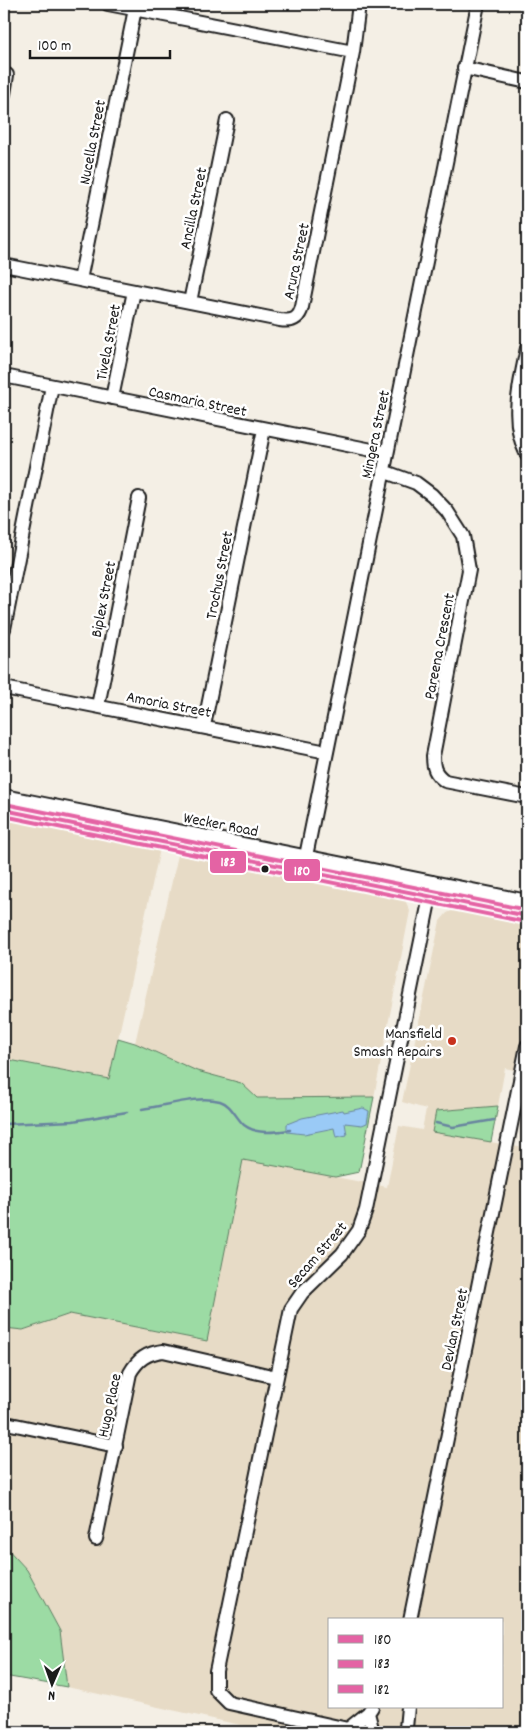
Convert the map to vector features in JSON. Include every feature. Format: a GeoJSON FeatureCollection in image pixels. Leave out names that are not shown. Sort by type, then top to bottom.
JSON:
{"type":"FeatureCollection","features":[{"type":"Feature","properties":{"kind":"street"},"geometry":{"type":"LineString","coordinates":[[108,4],[353,52]]}},
{"type":"Feature","properties":{"kind":"street","name":"Arura Street"},"geometry":{"type":"LineString","coordinates":[[4,265],[287,321],[299,316],[353,52],[359,4]]}},
{"type":"Feature","properties":{"kind":"street","name":"Mingera Street"},"geometry":{"type":"LineString","coordinates":[[303,871],[478,4]]}},
{"type":"Feature","properties":{"kind":"street","name":"Nucella Street"},"geometry":{"type":"LineString","coordinates":[[80,280],[134,9]]}},
{"type":"Feature","properties":{"kind":"street"},"geometry":{"type":"LineString","coordinates":[[464,68],[527,82]]}},
{"type":"Feature","properties":{"kind":"street"},"geometry":{"type":"LineString","coordinates":[[4,94],[8,75]]}},
{"type":"Feature","properties":{"kind":"street","name":"Ancilla Street"},"geometry":{"type":"LineString","coordinates":[[190,302],[227,120]]}},
{"type":"Feature","properties":{"kind":"street","name":"Tivela Street"},"geometry":{"type":"LineString","coordinates":[[112,398],[134,291]]}},
{"type":"Feature","properties":{"kind":"street"},"geometry":{"type":"LineString","coordinates":[[527,348],[516,401],[521,444],[527,455]]}},
{"type":"Feature","properties":{"kind":"street","name":"Casmaria Street"},"geometry":{"type":"LineString","coordinates":[[4,376],[264,430],[387,453]]}},
{"type":"Feature","properties":{"kind":"street"},"geometry":{"type":"LineString","coordinates":[[4,629],[52,386]]}},
{"type":"Feature","properties":{"kind":"street","name":"Trochus Street"},"geometry":{"type":"LineString","coordinates":[[204,726],[264,430]]}},
{"type":"Feature","properties":{"kind":"street","name":"Pareena Crescent"},"geometry":{"type":"LineString","coordinates":[[383,471],[416,484],[432,495],[447,511],[463,536],[469,570],[433,756],[436,774],[445,781],[527,796]]}},
{"type":"Feature","properties":{"kind":"street","name":"Biplex Street"},"geometry":{"type":"LineString","coordinates":[[98,706],[139,498]]}},
{"type":"Feature","properties":{"kind":"street","name":"Amoria Street"},"geometry":{"type":"LineString","coordinates":[[4,688],[204,726],[327,752]]}},
{"type":"Feature","properties":{"kind":"street","name":"Wecker Road"},"geometry":{"type":"LineString","coordinates":[[4,796],[527,901]]}},
{"type":"Feature","properties":{"kind":"street"},"geometry":{"type":"LineString","coordinates":[[59,821],[62,807]]}},
{"type":"Feature","properties":{"kind":"street","name":"Wecker Road"},"geometry":{"type":"LineString","coordinates":[[4,810],[527,916]]}},
{"type":"Feature","properties":{"kind":"street"},"geometry":{"type":"LineString","coordinates":[[430,897],[433,882]]}},
{"type":"Feature","properties":{"kind":"street","name":"Secam Street"},"geometry":{"type":"LineString","coordinates":[[350,1731],[229,1703],[216,1690],[216,1671],[290,1309],[302,1293],[342,1254],[359,1230],[366,1210],[430,897]]}},
{"type":"Feature","properties":{"kind":"street","name":"Devlan Street"},"geometry":{"type":"LineString","coordinates":[[410,1618],[527,1046]]}},
{"type":"Feature","properties":{"kind":"street","name":"Hugo Place"},"geometry":{"type":"LineString","coordinates":[[96,1539],[130,1373],[145,1355],[163,1351],[276,1377]]}},
{"type":"Feature","properties":{"kind":"street"},"geometry":{"type":"LineString","coordinates":[[6,1423],[116,1446]]}},
{"type":"Feature","properties":{"kind":"street"},"geometry":{"type":"LineString","coordinates":[[403,1732],[406,1728],[408,1708]]}},
{"type":"Feature","properties":{"kind":"street"},"geometry":{"type":"LineString","coordinates":[[350,1731],[370,1710]]}},
{"type":"Feature","properties":{"kind":"street"},"geometry":{"type":"LineString","coordinates":[[370,1710],[372,1732]]}},
{"type":"Feature","properties":{"kind":"shaded area"},"geometry":{"type":"Polygon","coordinates":[[[4,818],[160,849],[109,1079],[4,1059],[4,818]]]}},
{"type":"Feature","properties":{"kind":"shaded area"},"geometry":{"type":"Polygon","coordinates":[[[178,855],[405,900],[410,911],[374,1097],[257,1098],[240,1083],[197,1071],[135,1043],[178,855]]]}},
{"type":"Feature","properties":{"kind":"shaded area"},"geometry":{"type":"Polygon","coordinates":[[[454,910],[527,924],[527,1073],[505,1068],[498,1106],[436,1111],[433,1132],[524,1148],[527,1131],[527,1732],[272,1732],[67,1687],[60,1631],[27,1570],[4,1545],[4,1328],[23,1330],[70,1314],[207,1341],[243,1159],[387,1187],[399,1126],[422,1130],[426,1109],[402,1102],[440,921],[447,913],[454,910]]]}},
{"type":"Feature","properties":{"kind":"green space"},"geometry":{"type":"Polygon","coordinates":[[[118,1038],[135,1043],[197,1071],[241,1083],[257,1098],[374,1097],[359,1172],[335,1177],[243,1160],[207,1341],[70,1314],[23,1330],[4,1328],[4,1059],[109,1079],[118,1038]]]}},
{"type":"Feature","properties":{"kind":"green space"},"geometry":{"type":"Polygon","coordinates":[[[498,1106],[491,1142],[432,1132],[436,1111],[498,1106]]]}},
{"type":"Feature","properties":{"kind":"green space"},"geometry":{"type":"Polygon","coordinates":[[[4,1545],[27,1570],[60,1631],[67,1687],[4,1676],[4,1545]]]}},
{"type":"Feature","properties":{"kind":"water"},"geometry":{"type":"Polygon","coordinates":[[[363,1108],[369,1111],[367,1123],[362,1125],[345,1123],[347,1135],[336,1137],[334,1128],[304,1134],[287,1132],[287,1124],[302,1118],[363,1108]]]}},
{"type":"Feature","properties":{"kind":"waterway"},"geometry":{"type":"LineString","coordinates":[[142,1109],[192,1100],[211,1099],[224,1103],[249,1128],[266,1132],[290,1130]]}},
{"type":"Feature","properties":{"kind":"waterway"},"geometry":{"type":"LineString","coordinates":[[4,1124],[73,1121],[127,1112]]}},
{"type":"Feature","properties":{"kind":"waterway"},"geometry":{"type":"LineString","coordinates":[[436,1123],[453,1127],[494,1120]]}},
{"type":"Feature","properties":{"kind":"transit line","name":"182"},"geometry":{"type":"LineString","coordinates":[[5,804],[527,910]]}},
{"type":"Feature","properties":{"kind":"transit line","name":"180"},"geometry":{"type":"LineString","coordinates":[[4,810],[527,916]]}},
{"type":"Feature","properties":{"kind":"transit line","name":"183"},"geometry":{"type":"LineString","coordinates":[[4,816],[526,922]]}},
{"type":"Feature","properties":{"kind":"place","name":"Mansfield Smash Repairs"},"geometry":{"type":"Point","coordinates":[452,1041]}}]}
